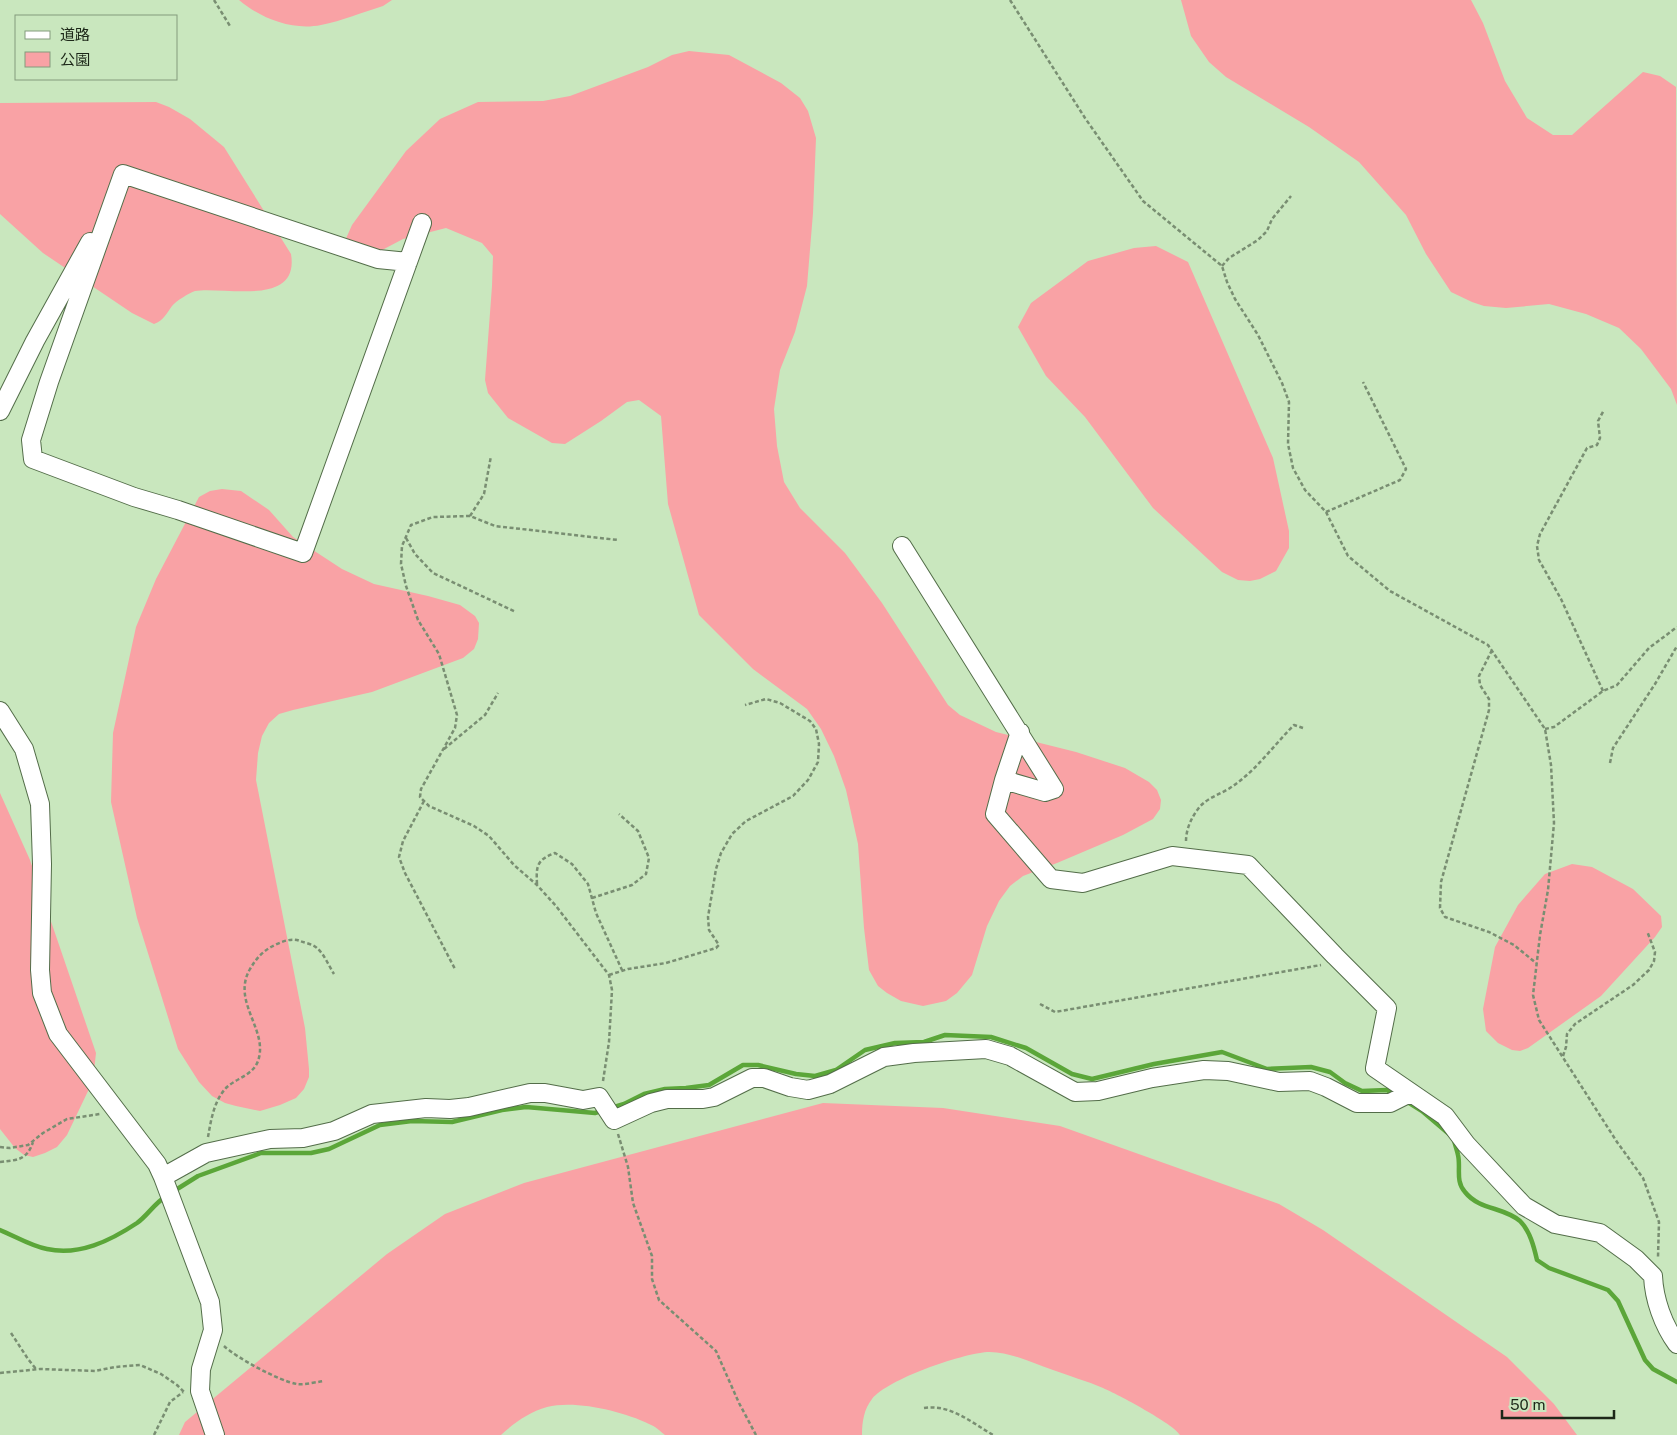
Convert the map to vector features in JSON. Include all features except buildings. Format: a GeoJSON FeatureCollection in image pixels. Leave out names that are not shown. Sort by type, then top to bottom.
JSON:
{"type":"FeatureCollection","features":[{"type":"Feature","properties":{"kind":"street"},"geometry":{"type":"LineString","coordinates":[[408,262],[378,260],[123,174],[49,382],[31,440],[33,459],[134,497],[303,553],[408,262],[422,223]]}},
{"type":"Feature","properties":{"kind":"street"},"geometry":{"type":"LineString","coordinates":[[0,411],[88,244],[104,227]]}},
{"type":"Feature","properties":{"kind":"street"},"geometry":{"type":"LineString","coordinates":[[902,546],[1054,789],[1045,792],[1004,780]]}},
{"type":"Feature","properties":{"kind":"street"},"geometry":{"type":"LineString","coordinates":[[0,711],[24,750],[40,804],[42,864],[40,970],[42,993],[58,1034],[157,1164],[164,1177],[210,1302],[212,1318],[211,1335],[192,1391],[215,1435]]}},
{"type":"Feature","properties":{"kind":"street"},"geometry":{"type":"LineString","coordinates":[[1020,732],[1004,780],[996,814],[1051,879],[1083,883],[1172,856],[1248,865],[1334,956],[1387,1008],[1374,1068],[1445,1116],[1466,1144],[1524,1206],[1555,1224],[1600,1234],[1636,1259],[1653,1276],[1654,1294],[1677,1344]]}},
{"type":"Feature","properties":{"kind":"street"},"geometry":{"type":"LineString","coordinates":[[164,1177],[206,1153],[270,1139],[303,1138],[334,1131],[372,1114],[426,1108],[450,1109],[530,1093],[545,1093],[583,1100],[599,1097],[614,1120],[651,1102],[667,1099],[703,1099],[714,1097],[752,1078],[764,1078],[790,1088],[808,1090],[830,1084],[884,1057],[914,1053],[986,1049],[1010,1056],[1075,1092],[1098,1091],[1152,1078],[1204,1070],[1228,1071],[1279,1082],[1310,1081],[1357,1103],[1390,1103],[1410,1093]]}},
{"type":"Feature","properties":{"kind":"path"},"geometry":{"type":"LineString","coordinates":[[214,0],[230,26]]}},
{"type":"Feature","properties":{"kind":"path"},"geometry":{"type":"LineString","coordinates":[[1010,0],[1085,118],[1142,201],[1222,266],[1227,282],[1258,335],[1282,383],[1289,402],[1288,444],[1293,468],[1305,490],[1326,512],[1348,556],[1390,591],[1488,645],[1545,729],[1551,765],[1554,823],[1548,890],[1536,963],[1533,995],[1539,1020],[1617,1142],[1644,1178],[1659,1222],[1659,1251],[1653,1276]]}},
{"type":"Feature","properties":{"kind":"path"},"geometry":{"type":"LineString","coordinates":[[1222,266],[1228,258],[1267,231],[1272,219],[1291,196]]}},
{"type":"Feature","properties":{"kind":"path"},"geometry":{"type":"LineString","coordinates":[[1326,512],[1400,480],[1406,469],[1363,382]]}},
{"type":"Feature","properties":{"kind":"path"},"geometry":{"type":"LineString","coordinates":[[1603,691],[1561,599],[1539,560],[1537,546],[1540,534],[1587,448],[1597,445],[1600,438],[1598,421],[1604,410]]}},
{"type":"Feature","properties":{"kind":"path"},"geometry":{"type":"LineString","coordinates":[[470,516],[484,494],[491,456]]}},
{"type":"Feature","properties":{"kind":"path"},"geometry":{"type":"LineString","coordinates":[[599,1097],[603,1084],[609,1042],[612,990],[609,975],[556,906],[537,885],[514,865],[489,836],[474,826],[429,806],[420,797],[420,789],[455,728],[457,715],[439,654],[418,620],[406,586],[402,564],[402,546],[411,525],[433,517],[470,516],[495,526],[618,540]]}},
{"type":"Feature","properties":{"kind":"path"},"geometry":{"type":"LineString","coordinates":[[406,538],[415,554],[433,573],[516,612]]}},
{"type":"Feature","properties":{"kind":"path"},"geometry":{"type":"LineString","coordinates":[[1545,729],[1554,727],[1603,691],[1617,684],[1649,648],[1677,627]]}},
{"type":"Feature","properties":{"kind":"path"},"geometry":{"type":"LineString","coordinates":[[1610,763],[1613,748],[1655,684],[1677,646]]}},
{"type":"Feature","properties":{"kind":"path"},"geometry":{"type":"LineString","coordinates":[[1492,650],[1479,676],[1480,685],[1489,700],[1489,710],[1441,882],[1440,908],[1445,916],[1488,932],[1514,945],[1536,963]]}},
{"type":"Feature","properties":{"kind":"path"},"geometry":{"type":"LineString","coordinates":[[443,750],[485,715],[498,693]]}},
{"type":"Feature","properties":{"kind":"path"},"geometry":{"type":"LineString","coordinates":[[609,975],[622,970],[666,963],[716,948],[719,944],[709,930],[708,917],[716,869],[725,846],[732,834],[746,821],[793,796],[808,780],[818,762],[819,744],[816,729],[810,721],[780,703],[766,699],[745,705]]}},
{"type":"Feature","properties":{"kind":"path"},"geometry":{"type":"LineString","coordinates":[[1188,858],[1186,838],[1189,825],[1198,808],[1208,799],[1230,788],[1256,766],[1294,725],[1304,728]]}},
{"type":"Feature","properties":{"kind":"path"},"geometry":{"type":"LineString","coordinates":[[424,801],[403,841],[399,857],[405,873],[454,969]]}},
{"type":"Feature","properties":{"kind":"path"},"geometry":{"type":"LineString","coordinates":[[592,898],[632,885],[646,874],[649,858],[638,831],[619,814]]}},
{"type":"Feature","properties":{"kind":"path"},"geometry":{"type":"LineString","coordinates":[[537,885],[536,869],[542,858],[555,853],[572,864],[588,884],[596,913],[622,970]]}},
{"type":"Feature","properties":{"kind":"path"},"geometry":{"type":"LineString","coordinates":[[1563,1056],[1567,1034],[1575,1024],[1633,986],[1649,970],[1654,961],[1655,952],[1647,930]]}},
{"type":"Feature","properties":{"kind":"path"},"geometry":{"type":"LineString","coordinates":[[206,1153],[211,1118],[216,1104],[227,1086],[252,1070],[260,1053],[260,1045],[245,1001],[244,987],[247,975],[256,958],[281,942],[296,939],[317,948],[334,974]]}},
{"type":"Feature","properties":{"kind":"path"},"geometry":{"type":"LineString","coordinates":[[1040,1004],[1055,1012],[1319,967],[1334,956]]}},
{"type":"Feature","properties":{"kind":"path"},"geometry":{"type":"LineString","coordinates":[[0,1147],[10,1148],[28,1145],[67,1120],[116,1111]]}},
{"type":"Feature","properties":{"kind":"path"},"geometry":{"type":"LineString","coordinates":[[614,1120],[628,1167],[633,1203],[652,1256],[652,1279],[659,1300],[716,1351],[739,1403],[756,1435]]}},
{"type":"Feature","properties":{"kind":"path"},"geometry":{"type":"LineString","coordinates":[[0,1162],[19,1160],[30,1152],[34,1140]]}},
{"type":"Feature","properties":{"kind":"path"},"geometry":{"type":"LineString","coordinates":[[11,1333],[36,1369]]}},
{"type":"Feature","properties":{"kind":"path"},"geometry":{"type":"LineString","coordinates":[[211,1335],[232,1353],[278,1377],[297,1384],[324,1381]]}},
{"type":"Feature","properties":{"kind":"path"},"geometry":{"type":"LineString","coordinates":[[0,1373],[36,1369],[94,1371],[140,1365],[192,1391]]}},
{"type":"Feature","properties":{"kind":"path"},"geometry":{"type":"LineString","coordinates":[[154,1435],[170,1402],[192,1391]]}},
{"type":"Feature","properties":{"kind":"path"},"geometry":{"type":"LineString","coordinates":[[924,1408],[935,1406],[948,1410],[993,1435]]}},
{"type":"Feature","properties":{"kind":"green space"},"geometry":{"type":"Polygon","coordinates":[[[239,0],[392,0],[383,6],[345,19],[321,25],[299,26],[277,22],[239,0]]]}},
{"type":"Feature","properties":{"kind":"green space"},"geometry":{"type":"Polygon","coordinates":[[[1181,0],[1471,0],[1483,23],[1505,81],[1527,118],[1553,135],[1572,135],[1643,72],[1660,76],[1676,87],[1677,405],[1671,389],[1641,349],[1619,328],[1586,314],[1549,304],[1506,308],[1484,306],[1451,292],[1426,254],[1406,215],[1359,162],[1309,127],[1226,77],[1209,62],[1191,36],[1181,0]]]}},
{"type":"Feature","properties":{"kind":"green space"},"geometry":{"type":"Polygon","coordinates":[[[689,51],[729,55],[781,83],[800,98],[808,111],[816,138],[813,213],[807,286],[795,332],[780,370],[774,409],[777,446],[784,482],[800,508],[845,553],[882,603],[948,705],[960,715],[996,732],[1076,752],[1125,768],[1149,782],[1157,790],[1161,800],[1160,809],[1153,819],[1123,835],[1023,876],[1010,886],[999,901],[987,926],[972,975],[957,993],[946,1001],[923,1006],[901,1001],[878,986],[869,970],[858,844],[846,790],[834,756],[821,729],[807,709],[753,669],[699,615],[668,504],[661,416],[639,400],[627,402],[565,444],[552,443],[508,418],[488,393],[485,380],[493,256],[482,243],[446,228],[403,239],[367,258],[344,243],[352,225],[406,151],[440,119],[478,102],[543,101],[570,96],[648,67],[672,55],[689,51]]]}},
{"type":"Feature","properties":{"kind":"green space"},"geometry":{"type":"Polygon","coordinates":[[[156,102],[190,119],[224,147],[291,254],[291,271],[284,282],[272,288],[257,291],[195,291],[176,302],[163,319],[154,324],[132,313],[43,253],[0,214],[0,103],[156,102]]]}},
{"type":"Feature","properties":{"kind":"green space"},"geometry":{"type":"Polygon","coordinates":[[[1156,246],[1188,262],[1273,458],[1289,531],[1289,548],[1276,571],[1260,579],[1250,581],[1238,580],[1222,572],[1153,508],[1085,417],[1046,376],[1018,327],[1031,303],[1088,261],[1134,248],[1156,246]]]}},
{"type":"Feature","properties":{"kind":"green space"},"geometry":{"type":"Polygon","coordinates":[[[222,489],[241,491],[269,510],[293,537],[342,569],[374,584],[460,605],[475,616],[479,623],[478,639],[474,649],[463,658],[372,692],[279,714],[269,723],[262,736],[258,753],[256,780],[305,1028],[309,1077],[304,1089],[296,1098],[260,1111],[225,1103],[212,1096],[199,1082],[178,1049],[137,918],[111,802],[113,733],[136,627],[156,579],[199,497],[210,491],[222,489]]]}},
{"type":"Feature","properties":{"kind":"green space"},"geometry":{"type":"Polygon","coordinates":[[[0,793],[30,860],[96,1053],[89,1089],[67,1135],[57,1147],[33,1157],[24,1155],[15,1148],[0,1129],[0,793]]]}},
{"type":"Feature","properties":{"kind":"green space"},"geometry":{"type":"Polygon","coordinates":[[[1572,864],[1592,867],[1633,889],[1661,916],[1662,927],[1601,996],[1528,1048],[1520,1051],[1512,1050],[1498,1043],[1486,1031],[1483,1009],[1495,947],[1518,905],[1545,874],[1572,864]]]}},
{"type":"Feature","properties":{"kind":"green space"},"geometry":{"type":"Polygon","coordinates":[[[823,1103],[943,1108],[1060,1126],[1279,1204],[1323,1230],[1507,1357],[1554,1404],[1577,1435],[1180,1435],[1157,1417],[1103,1388],[1004,1353],[987,1352],[943,1362],[880,1391],[872,1399],[865,1411],[862,1435],[665,1435],[638,1419],[613,1411],[585,1406],[559,1405],[547,1407],[528,1415],[501,1435],[179,1435],[185,1422],[387,1254],[445,1214],[524,1183],[823,1103]]]}},
{"type":"Feature","properties":{"kind":"waterway"},"geometry":{"type":"LineString","coordinates":[[611,1108],[644,1094],[665,1089],[709,1085],[743,1065],[758,1065],[796,1074],[815,1076],[836,1070],[865,1050],[895,1043],[924,1042],[945,1035],[991,1037],[1026,1048],[1072,1074],[1092,1079],[1154,1064],[1222,1052],[1267,1069],[1311,1067],[1330,1072],[1345,1083],[1362,1091],[1387,1090],[1395,1095]]}},
{"type":"Feature","properties":{"kind":"waterway"},"geometry":{"type":"LineString","coordinates":[[1406,1101],[1422,1111],[1449,1134]]}},
{"type":"Feature","properties":{"kind":"waterway"},"geometry":{"type":"LineString","coordinates":[[174,1191],[198,1176],[261,1153],[311,1153],[329,1149],[380,1125],[412,1121],[452,1122],[502,1110],[526,1107],[595,1113],[604,1110]]}},
{"type":"Feature","properties":{"kind":"waterway"},"geometry":{"type":"LineString","coordinates":[[1454,1140],[1459,1160],[1460,1183],[1465,1192],[1477,1202],[1514,1216],[1520,1221],[1529,1234],[1537,1260],[1549,1268],[1608,1290],[1618,1301],[1645,1360],[1653,1369],[1677,1382]]}},
{"type":"Feature","properties":{"kind":"waterway"},"geometry":{"type":"LineString","coordinates":[[0,1230],[41,1248],[59,1251],[82,1249],[105,1241],[127,1230],[141,1220],[165,1197]]}}]}
